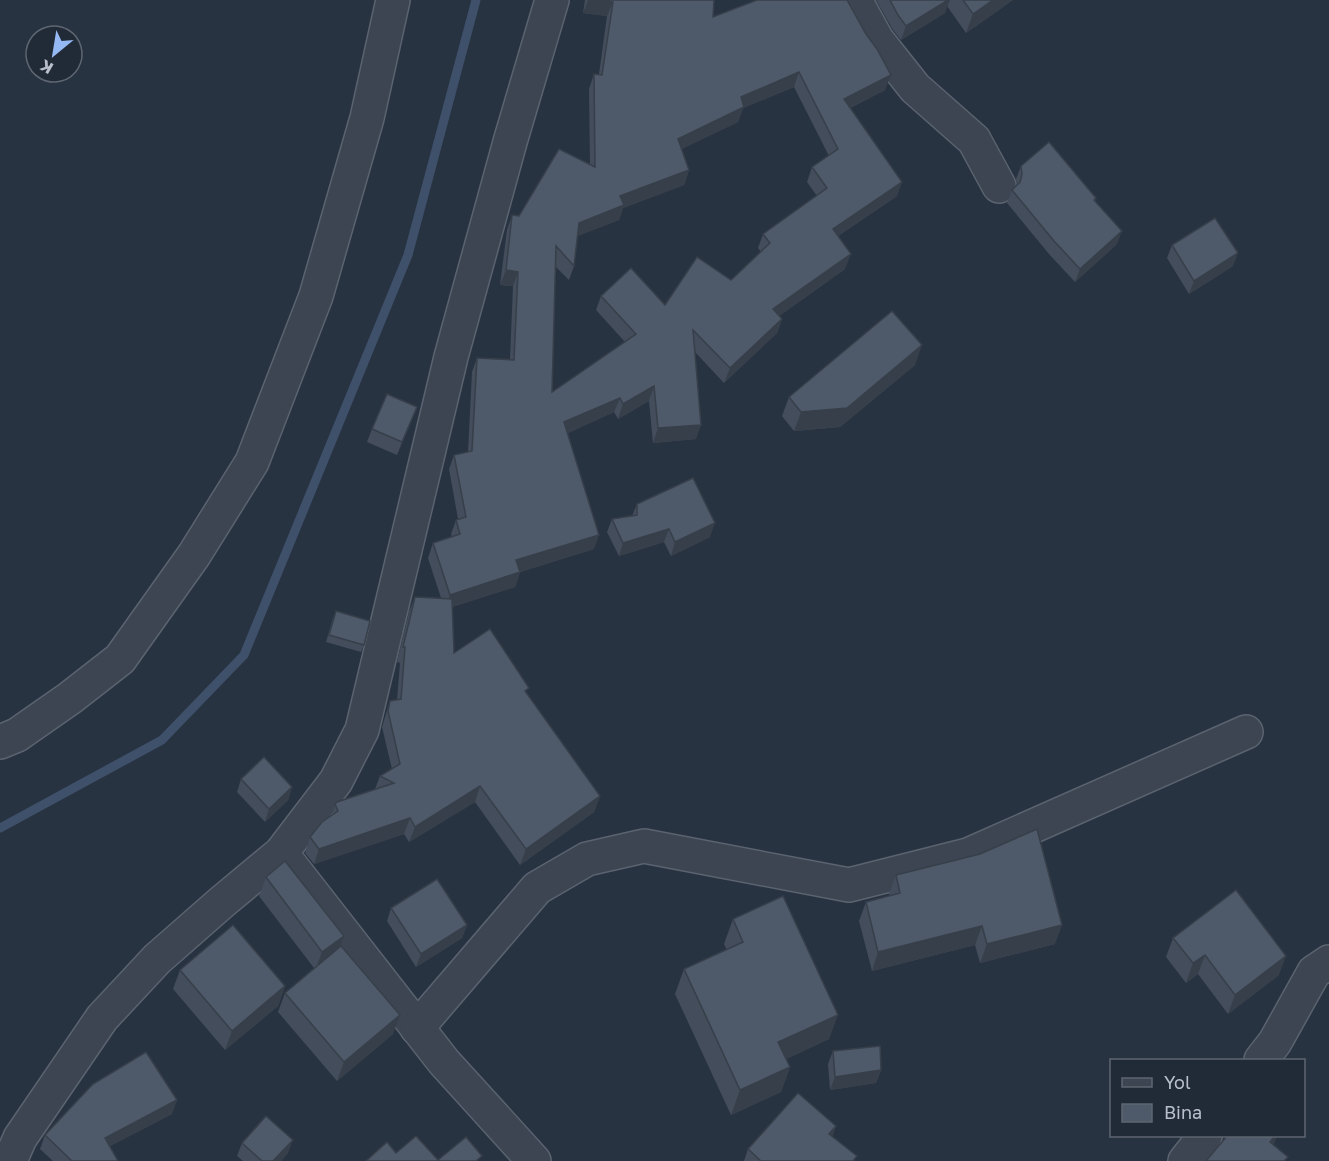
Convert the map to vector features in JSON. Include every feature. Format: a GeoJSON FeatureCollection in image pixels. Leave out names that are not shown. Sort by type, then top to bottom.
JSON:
{"type":"FeatureCollection","features":[{"type":"Feature","properties":{"kind":"street"},"geometry":{"type":"LineString","coordinates":[[0,742],[17,735],[120,659],[194,555],[252,462],[316,296],[366,118],[393,0]]}},
{"type":"Feature","properties":{"kind":"street"},"geometry":{"type":"LineString","coordinates":[[10,1161],[20,1138],[102,1018],[157,959],[281,853],[336,781],[362,730],[451,357],[552,0]]}},
{"type":"Feature","properties":{"kind":"street"},"geometry":{"type":"LineString","coordinates":[[855,0],[877,40],[915,88],[974,140],[999,186]]}},
{"type":"Feature","properties":{"kind":"street"},"geometry":{"type":"LineString","coordinates":[[417,1028],[537,888],[587,859],[644,846],[849,885],[968,855],[1246,732]]}},
{"type":"Feature","properties":{"kind":"street"},"geometry":{"type":"LineString","coordinates":[[281,853],[444,1062],[534,1161]]}},
{"type":"Feature","properties":{"kind":"street"},"geometry":{"type":"LineString","coordinates":[[1262,1059],[1275,1042],[1314,972],[1329,962]]}},
{"type":"Feature","properties":{"kind":"street"},"geometry":{"type":"LineString","coordinates":[[1185,1161],[1204,1137]]}},
{"type":"Feature","properties":{"kind":"building"},"geometry":{"type":"Polygon","coordinates":[[[601,0],[714,0],[713,17],[757,0],[847,0],[891,75],[844,99],[902,182],[833,229],[851,254],[773,309],[782,319],[730,368],[693,330],[701,425],[658,428],[654,386],[623,404],[620,398],[564,422],[599,535],[516,560],[520,572],[450,595],[433,543],[460,534],[456,520],[466,517],[454,455],[472,451],[477,358],[514,360],[518,272],[506,270],[512,215],[519,216],[559,149],[595,167],[594,74],[602,75],[613,2],[601,0]],[[799,72],[741,97],[744,107],[678,139],[689,170],[620,196],[624,205],[579,223],[574,266],[556,246],[552,392],[636,334],[601,296],[631,268],[665,305],[697,257],[731,280],[770,243],[763,234],[827,188],[812,167],[838,149],[799,72]]]}},
{"type":"Feature","properties":{"kind":"building"},"geometry":{"type":"Polygon","coordinates":[[[890,0],[948,0],[906,26],[890,0]]]}},
{"type":"Feature","properties":{"kind":"building"},"geometry":{"type":"Polygon","coordinates":[[[963,0],[993,0],[973,14],[963,0]]]}},
{"type":"Feature","properties":{"kind":"building"},"geometry":{"type":"Polygon","coordinates":[[[1049,142],[1096,198],[1094,200],[1122,231],[1080,269],[1012,190],[1020,182],[1021,166],[1049,142]]]}},
{"type":"Feature","properties":{"kind":"building"},"geometry":{"type":"Polygon","coordinates":[[[1215,218],[1238,253],[1194,281],[1172,245],[1215,218]]]}},
{"type":"Feature","properties":{"kind":"building"},"geometry":{"type":"Polygon","coordinates":[[[892,311],[922,345],[847,408],[801,412],[789,397],[892,311]]]}},
{"type":"Feature","properties":{"kind":"building"},"geometry":{"type":"Polygon","coordinates":[[[387,394],[417,407],[402,442],[372,429],[387,394]]]}},
{"type":"Feature","properties":{"kind":"building"},"geometry":{"type":"Polygon","coordinates":[[[693,478],[715,523],[675,542],[669,529],[623,543],[612,519],[637,515],[637,504],[693,478]]]}},
{"type":"Feature","properties":{"kind":"building"},"geometry":{"type":"Polygon","coordinates":[[[415,597],[452,599],[454,653],[490,629],[529,688],[525,691],[600,796],[526,849],[480,786],[415,827],[410,818],[319,849],[310,837],[322,822],[338,811],[335,804],[337,802],[394,783],[380,776],[400,764],[388,711],[390,701],[401,699],[405,647],[403,647],[415,597]]]}},
{"type":"Feature","properties":{"kind":"building"},"geometry":{"type":"Polygon","coordinates":[[[336,611],[370,621],[364,645],[329,635],[336,611]]]}},
{"type":"Feature","properties":{"kind":"building"},"geometry":{"type":"Polygon","coordinates":[[[264,757],[292,787],[269,809],[241,779],[264,757]]]}},
{"type":"Feature","properties":{"kind":"building"},"geometry":{"type":"Polygon","coordinates":[[[1037,829],[1062,925],[987,944],[982,926],[878,952],[866,902],[900,893],[896,875],[980,854],[1037,829]]]}},
{"type":"Feature","properties":{"kind":"building"},"geometry":{"type":"Polygon","coordinates":[[[285,861],[344,936],[322,952],[266,877],[285,861]]]}},
{"type":"Feature","properties":{"kind":"building"},"geometry":{"type":"Polygon","coordinates":[[[437,879],[467,925],[421,954],[391,908],[437,879]]]}},
{"type":"Feature","properties":{"kind":"building"},"geometry":{"type":"Polygon","coordinates":[[[1236,890],[1286,956],[1235,995],[1205,955],[1193,963],[1173,938],[1236,890]]]}},
{"type":"Feature","properties":{"kind":"building"},"geometry":{"type":"Polygon","coordinates":[[[783,896],[838,1015],[778,1042],[790,1067],[740,1090],[684,969],[743,942],[733,919],[783,896]]]}},
{"type":"Feature","properties":{"kind":"building"},"geometry":{"type":"Polygon","coordinates":[[[233,925],[285,986],[232,1031],[180,970],[233,925]]]}},
{"type":"Feature","properties":{"kind":"building"},"geometry":{"type":"Polygon","coordinates":[[[341,946],[400,1015],[344,1062],[285,993],[341,946]]]}},
{"type":"Feature","properties":{"kind":"building"},"geometry":{"type":"Polygon","coordinates":[[[880,1046],[881,1070],[835,1077],[833,1051],[880,1046]]]}},
{"type":"Feature","properties":{"kind":"building"},"geometry":{"type":"Polygon","coordinates":[[[146,1052],[177,1100],[105,1138],[118,1161],[72,1161],[45,1135],[93,1084],[146,1052]]]}},
{"type":"Feature","properties":{"kind":"building"},"geometry":{"type":"Polygon","coordinates":[[[798,1093],[836,1126],[829,1134],[857,1156],[853,1161],[761,1161],[748,1149],[798,1093]]]}},
{"type":"Feature","properties":{"kind":"building"},"geometry":{"type":"Polygon","coordinates":[[[266,1116],[293,1140],[273,1161],[262,1161],[242,1143],[266,1116]]]}},
{"type":"Feature","properties":{"kind":"building"},"geometry":{"type":"Polygon","coordinates":[[[416,1136],[438,1160],[466,1137],[482,1156],[476,1161],[366,1161],[387,1142],[396,1153],[416,1136]]]}},
{"type":"Feature","properties":{"kind":"building"},"geometry":{"type":"Polygon","coordinates":[[[1226,1137],[1274,1137],[1270,1142],[1288,1157],[1284,1161],[1206,1161],[1226,1137]]]}},
{"type":"Feature","properties":{"kind":"waterway"},"geometry":{"type":"LineString","coordinates":[[0,828],[162,740],[244,655],[408,255],[476,0]]}}]}
